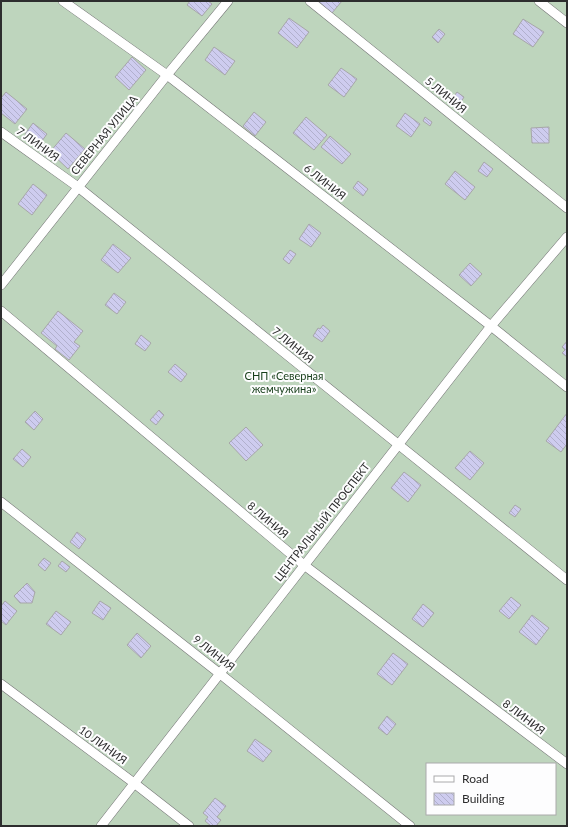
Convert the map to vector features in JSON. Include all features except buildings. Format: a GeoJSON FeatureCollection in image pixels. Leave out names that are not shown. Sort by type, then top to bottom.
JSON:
{"type":"FeatureCollection","features":[{"type":"Feature","properties":{"kind":"street","name":"6 ЛИНИЯ"},"geometry":{"type":"LineString","coordinates":[[63,1],[167,75],[491,326],[567,387]]}},
{"type":"Feature","properties":{"kind":"street","name":"СЕВЕРНАЯ УЛИЦА"},"geometry":{"type":"LineString","coordinates":[[1,285],[167,75],[228,1]]}},
{"type":"Feature","properties":{"kind":"street","name":"5 ЛИНИЯ"},"geometry":{"type":"LineString","coordinates":[[310,1],[567,208]]}},
{"type":"Feature","properties":{"kind":"street"},"geometry":{"type":"LineString","coordinates":[[539,1],[567,23]]}},
{"type":"Feature","properties":{"kind":"street","name":"7 ЛИНИЯ"},"geometry":{"type":"LineString","coordinates":[[1,132],[78,188],[567,580]]}},
{"type":"Feature","properties":{"kind":"street","name":"ЦЕНТРАЛЬНЫЙ ПРОСПЕКТ"},"geometry":{"type":"LineString","coordinates":[[101,826],[491,326],[567,237]]}},
{"type":"Feature","properties":{"kind":"street","name":"8 ЛИНИЯ"},"geometry":{"type":"LineString","coordinates":[[1,311],[304,565],[567,764]]}},
{"type":"Feature","properties":{"kind":"street","name":"9 ЛИНИЯ"},"geometry":{"type":"LineString","coordinates":[[1,502],[220,673],[410,826]]}},
{"type":"Feature","properties":{"kind":"street","name":"10 ЛИНИЯ"},"geometry":{"type":"LineString","coordinates":[[1,684],[189,826]]}},
{"type":"Feature","properties":{"kind":"green space","name":"СНП «Северная жемчужина»"},"geometry":{"type":"Polygon","coordinates":[[[1,1],[567,1],[567,826],[1,826],[1,1]]]}}]}
